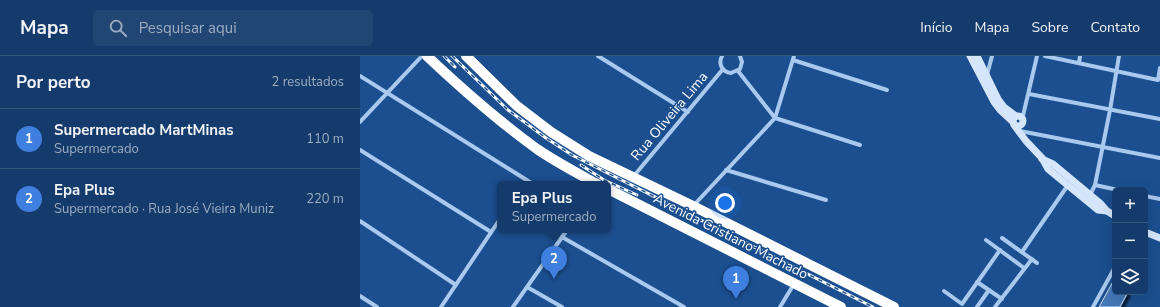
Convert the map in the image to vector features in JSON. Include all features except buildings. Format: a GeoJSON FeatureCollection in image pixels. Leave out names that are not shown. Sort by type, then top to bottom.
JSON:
{"type":"FeatureCollection","features":[{"type":"Feature","properties":{"kind":"highway"},"geometry":{"type":"LineString","coordinates":[[427,56],[473,99],[538,149],[567,168],[591,181]]}},
{"type":"Feature","properties":{"kind":"highway","name":"Avenida Cristiano Machado"},"geometry":{"type":"LineString","coordinates":[[466,56],[517,106],[551,132],[589,156],[693,206],[894,307]]}},
{"type":"Feature","properties":{"kind":"highway","name":"Avenida Cristiano Machado"},"geometry":{"type":"LineString","coordinates":[[611,191],[841,307]]}},
{"type":"Feature","properties":{"kind":"street"},"geometry":{"type":"LineString","coordinates":[[360,122],[422,56]]}},
{"type":"Feature","properties":{"kind":"street"},"geometry":{"type":"LineString","coordinates":[[598,56],[688,112]]}},
{"type":"Feature","properties":{"kind":"street"},"geometry":{"type":"LineString","coordinates":[[716,56],[721,58],[720,65],[723,70],[731,73],[738,71],[742,66],[740,56]]}},
{"type":"Feature","properties":{"kind":"street"},"geometry":{"type":"LineString","coordinates":[[970,56],[984,77]]}},
{"type":"Feature","properties":{"kind":"street"},"geometry":{"type":"LineString","coordinates":[[978,56],[988,93],[1000,110],[1018,124],[1048,169],[1098,210],[1106,211],[1112,214]]}},
{"type":"Feature","properties":{"kind":"street"},"geometry":{"type":"LineString","coordinates":[[984,77],[992,56]]}},
{"type":"Feature","properties":{"kind":"street"},"geometry":{"type":"LineString","coordinates":[[1018,124],[1025,111],[1037,56]]}},
{"type":"Feature","properties":{"kind":"street"},"geometry":{"type":"LineString","coordinates":[[1045,56],[1117,70],[1158,80],[1160,68]]}},
{"type":"Feature","properties":{"kind":"street"},"geometry":{"type":"LineString","coordinates":[[1079,63],[1080,56]]}},
{"type":"Feature","properties":{"kind":"street"},"geometry":{"type":"LineString","coordinates":[[1090,196],[1095,185],[1119,56]]}},
{"type":"Feature","properties":{"kind":"street"},"geometry":{"type":"LineString","coordinates":[[693,206],[775,118],[794,58],[887,90]]}},
{"type":"Feature","properties":{"kind":"street","name":"Rua Oliveira Lima"},"geometry":{"type":"LineString","coordinates":[[633,177],[723,70]]}},
{"type":"Feature","properties":{"kind":"street"},"geometry":{"type":"LineString","coordinates":[[738,71],[775,118],[860,145]]}},
{"type":"Feature","properties":{"kind":"street"},"geometry":{"type":"LineString","coordinates":[[360,76],[527,180]]}},
{"type":"Feature","properties":{"kind":"street"},"geometry":{"type":"LineString","coordinates":[[1029,94],[1160,119]]}},
{"type":"Feature","properties":{"kind":"street"},"geometry":{"type":"LineString","coordinates":[[1018,124],[1103,146],[1160,158]]}},
{"type":"Feature","properties":{"kind":"street"},"geometry":{"type":"LineString","coordinates":[[360,150],[491,232]]}},
{"type":"Feature","properties":{"kind":"street"},"geometry":{"type":"LineString","coordinates":[[1042,158],[1053,164],[1090,196],[1102,204],[1106,211]]}},
{"type":"Feature","properties":{"kind":"street"},"geometry":{"type":"LineString","coordinates":[[726,170],[826,200]]}},
{"type":"Feature","properties":{"kind":"street"},"geometry":{"type":"LineString","coordinates":[[1022,252],[1068,185]]}},
{"type":"Feature","properties":{"kind":"street"},"geometry":{"type":"LineString","coordinates":[[1095,185],[1112,189]]}},
{"type":"Feature","properties":{"kind":"street"},"geometry":{"type":"LineString","coordinates":[[1148,197],[1160,199]]}},
{"type":"Feature","properties":{"kind":"street"},"geometry":{"type":"LineString","coordinates":[[360,221],[456,285]]}},
{"type":"Feature","properties":{"kind":"street"},"geometry":{"type":"LineString","coordinates":[[440,307],[497,223]]}},
{"type":"Feature","properties":{"kind":"street"},"geometry":{"type":"LineString","coordinates":[[513,307],[565,233]]}},
{"type":"Feature","properties":{"kind":"street"},"geometry":{"type":"LineString","coordinates":[[1148,233],[1159,237]]}},
{"type":"Feature","properties":{"kind":"street"},"geometry":{"type":"LineString","coordinates":[[562,237],[684,307]]}},
{"type":"Feature","properties":{"kind":"street"},"geometry":{"type":"LineString","coordinates":[[1002,238],[1037,262]]}},
{"type":"Feature","properties":{"kind":"street"},"geometry":{"type":"LineString","coordinates":[[986,240],[1024,268]]}},
{"type":"Feature","properties":{"kind":"street"},"geometry":{"type":"LineString","coordinates":[[944,291],[962,304],[1000,250]]}},
{"type":"Feature","properties":{"kind":"street"},"geometry":{"type":"LineString","coordinates":[[995,307],[1032,258]]}},
{"type":"Feature","properties":{"kind":"street"},"geometry":{"type":"LineString","coordinates":[[1093,307],[1112,272]]}},
{"type":"Feature","properties":{"kind":"street"},"geometry":{"type":"LineString","coordinates":[[977,282],[1002,299]]}},
{"type":"Feature","properties":{"kind":"street"},"geometry":{"type":"LineString","coordinates":[[780,307],[794,283]]}},
{"type":"Feature","properties":{"kind":"street"},"geometry":{"type":"LineString","coordinates":[[527,287],[562,307]]}},
{"type":"Feature","properties":{"kind":"street"},"geometry":{"type":"LineString","coordinates":[[977,307],[989,290]]}},
{"type":"Feature","properties":{"kind":"street"},"geometry":{"type":"LineString","coordinates":[[360,296],[377,307]]}},
{"type":"Feature","properties":{"kind":"railway"},"geometry":{"type":"LineString","coordinates":[[444,56],[455,67]]}},
{"type":"Feature","properties":{"kind":"railway"},"geometry":{"type":"LineString","coordinates":[[452,56],[508,110],[572,155],[873,307]]}},
{"type":"Feature","properties":{"kind":"railway"},"geometry":{"type":"LineString","coordinates":[[581,165],[606,181]]}},
{"type":"Feature","properties":{"kind":"railway"},"geometry":{"type":"LineString","coordinates":[[611,183],[637,195]]}},
{"type":"Feature","properties":{"kind":"place","name":"Epa Plus"},"geometry":{"type":"Point","coordinates":[554,279]}},
{"type":"Feature","properties":{"kind":"place","name":"Supermercado MartMinas"},"geometry":{"type":"Point","coordinates":[736,299]}}]}
